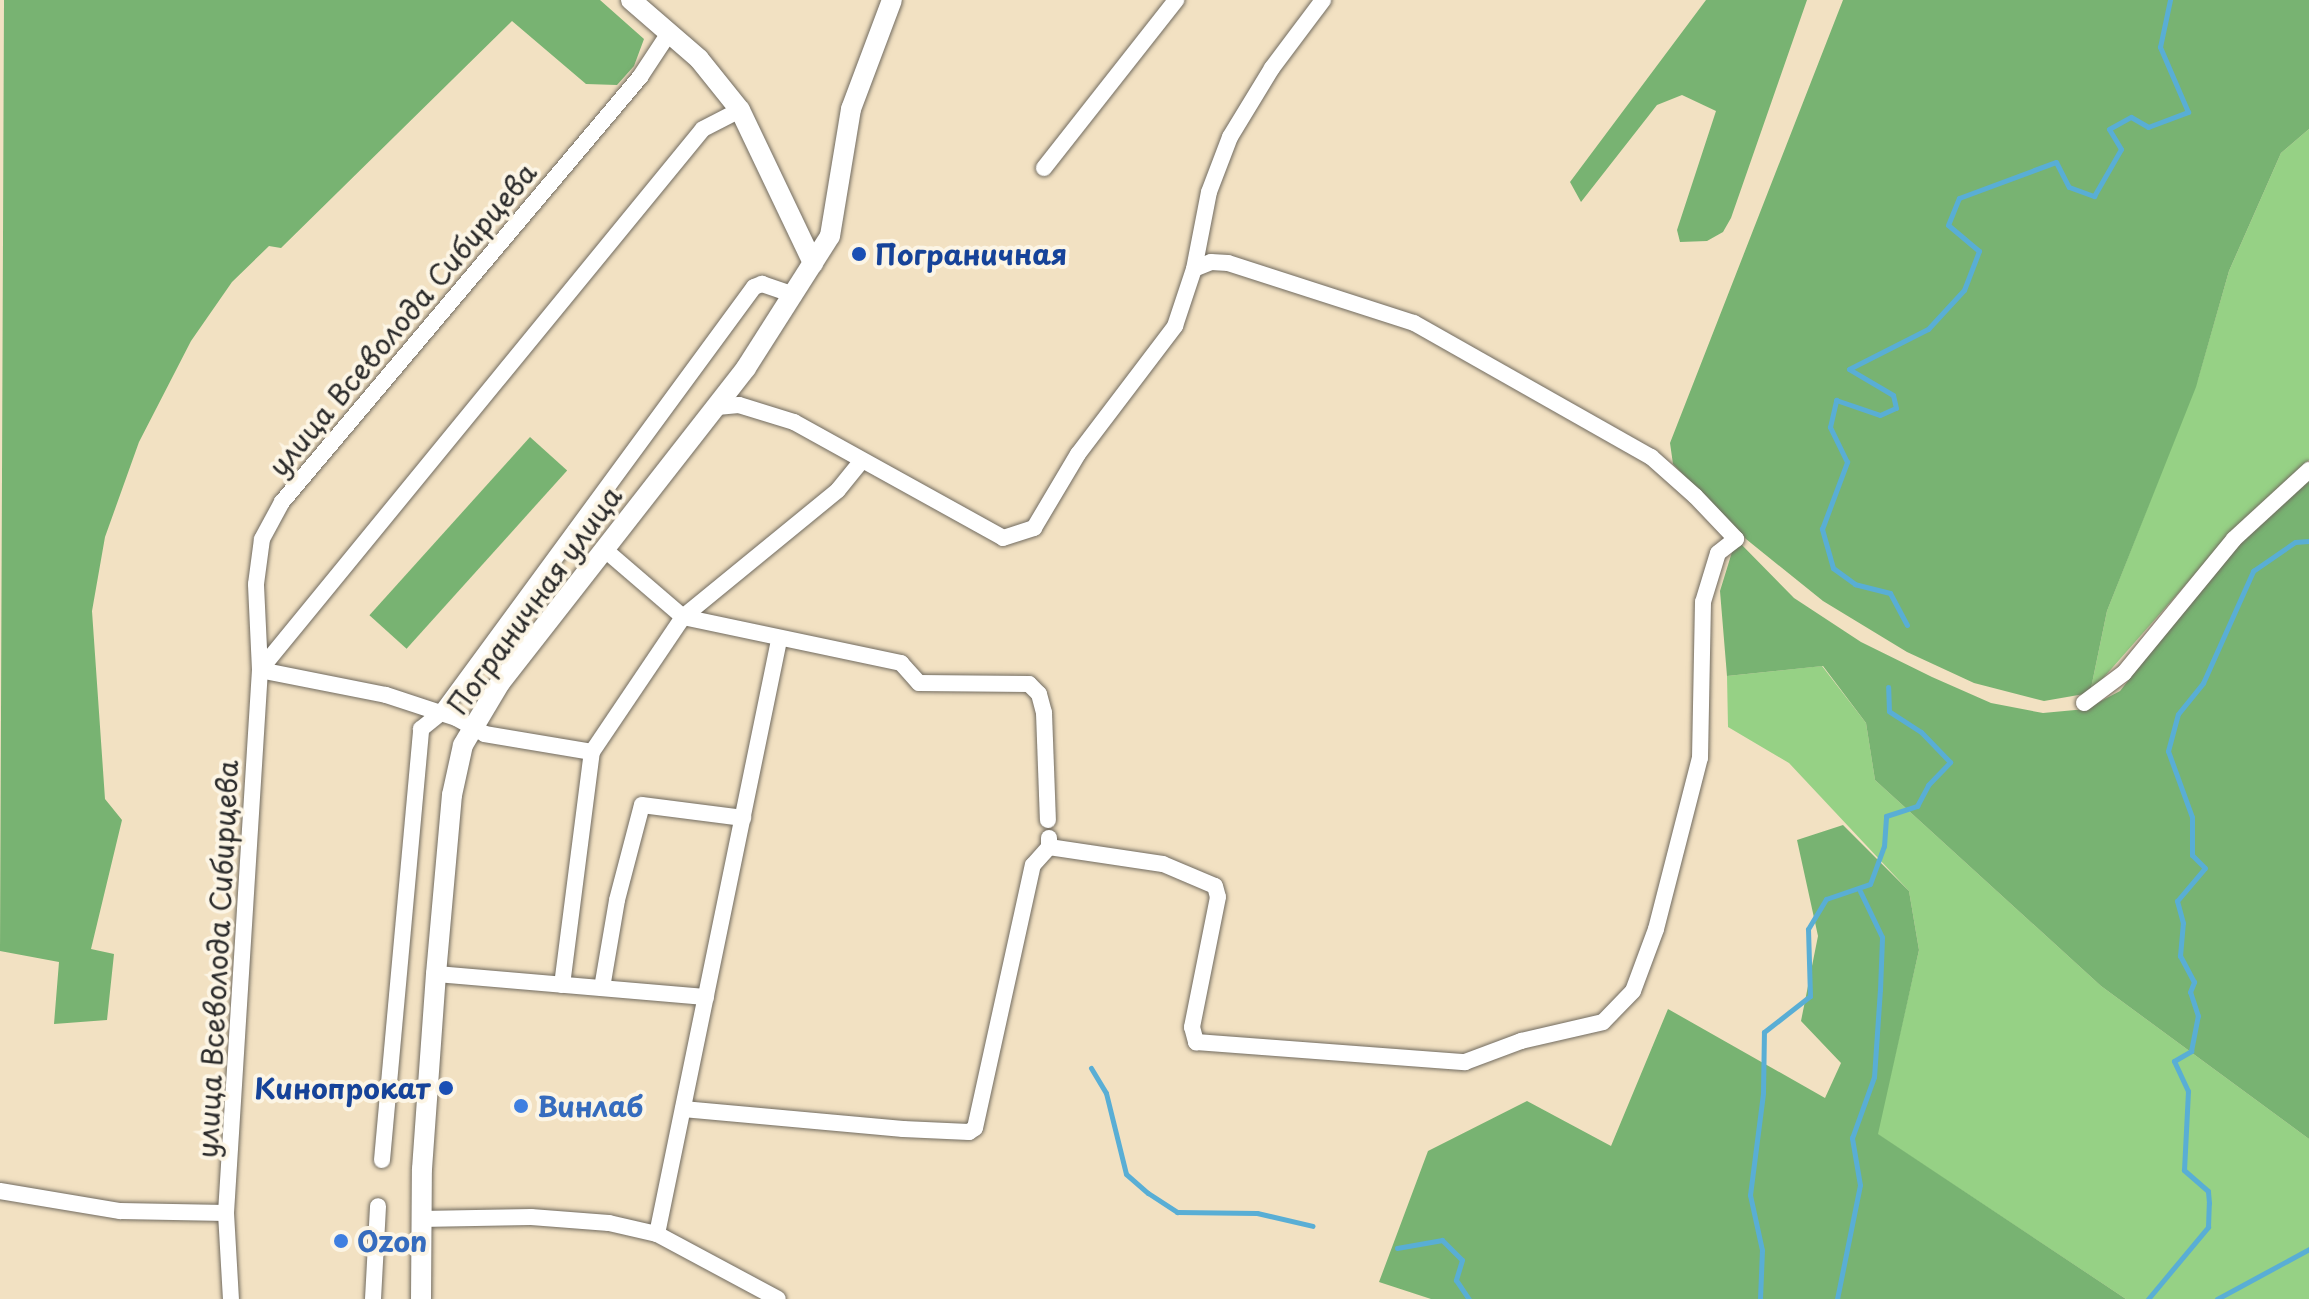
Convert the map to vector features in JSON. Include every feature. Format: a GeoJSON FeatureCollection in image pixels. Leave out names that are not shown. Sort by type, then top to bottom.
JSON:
{"type":"FeatureCollection","features":[{"type":"Feature","properties":{"kind":"main road"},"geometry":{"type":"LineString","coordinates":[[631,0],[706,67],[740,110],[813,263]]}},
{"type":"Feature","properties":{"kind":"main road","name":"Пограничная улица"},"geometry":{"type":"LineString","coordinates":[[421,1299],[420,1219],[436,974],[452,795],[472,727],[604,549],[717,407],[794,295],[830,236],[851,109],[892,0]]}},
{"type":"Feature","properties":{"kind":"street"},"geometry":{"type":"LineString","coordinates":[[1044,168],[1176,0]]}},
{"type":"Feature","properties":{"kind":"street"},"geometry":{"type":"LineString","coordinates":[[717,407],[739,405],[777,415],[1003,538],[1020,536],[1034,528],[1078,454],[1175,326],[1194,269],[1209,192],[1230,137],[1272,68],[1323,0]]}},
{"type":"Feature","properties":{"kind":"street","name":"улица Всеволода Сибирцева"},"geometry":{"type":"LineString","coordinates":[[231,1299],[228,1208],[260,670],[256,560],[282,502],[640,77],[669,33]]}},
{"type":"Feature","properties":{"kind":"street"},"geometry":{"type":"LineString","coordinates":[[592,752],[500,737],[442,712],[386,695],[260,670],[703,129],[740,110]]}},
{"type":"Feature","properties":{"kind":"street"},"geometry":{"type":"LineString","coordinates":[[683,1109],[903,1129],[969,1132],[975,1128],[1033,865],[1049,843],[1136,857],[1204,878],[1215,886],[1218,897],[1192,1027],[1196,1042],[1339,1057],[1465,1062],[1521,1041],[1603,1022],[1633,991],[1656,929],[1700,758],[1703,602],[1718,553],[1736,539],[1695,496],[1651,457],[1414,323],[1281,276],[1211,262],[1194,269]]}},
{"type":"Feature","properties":{"kind":"street"},"geometry":{"type":"LineString","coordinates":[[382,1160],[416,742],[421,729],[442,712],[754,287],[762,284],[794,295]]}},
{"type":"Feature","properties":{"kind":"street"},"geometry":{"type":"LineString","coordinates":[[562,985],[592,752],[683,617],[838,490],[862,460]]}},
{"type":"Feature","properties":{"kind":"street"},"geometry":{"type":"LineString","coordinates":[[2084,703],[2124,673],[2234,539],[2309,470]]}},
{"type":"Feature","properties":{"kind":"street"},"geometry":{"type":"LineString","coordinates":[[604,549],[683,617],[733,623],[779,640],[901,663],[919,683],[1029,684],[1039,694],[1044,713],[1048,820]]}},
{"type":"Feature","properties":{"kind":"street"},"geometry":{"type":"LineString","coordinates":[[657,1234],[779,640]]}},
{"type":"Feature","properties":{"kind":"street"},"geometry":{"type":"LineString","coordinates":[[602,988],[617,900],[642,805],[743,818]]}},
{"type":"Feature","properties":{"kind":"street"},"geometry":{"type":"LineString","coordinates":[[436,974],[706,997]]}},
{"type":"Feature","properties":{"kind":"street"},"geometry":{"type":"LineString","coordinates":[[0,1191],[120,1211],[228,1208]]}},
{"type":"Feature","properties":{"kind":"street"},"geometry":{"type":"LineString","coordinates":[[373,1299],[378,1206]]}},
{"type":"Feature","properties":{"kind":"street"},"geometry":{"type":"LineString","coordinates":[[420,1219],[555,1218],[657,1234],[778,1299]]}},
{"type":"Feature","properties":{"kind":"green space"},"geometry":{"type":"Polygon","coordinates":[[[4,0],[600,0],[644,39],[634,66],[617,85],[586,84],[512,21],[281,248],[269,246],[232,282],[191,341],[139,442],[105,537],[92,611],[105,799],[122,820],[91,949],[114,954],[107,1020],[54,1024],[59,962],[0,951],[4,0]]]}},
{"type":"Feature","properties":{"kind":"green space"},"geometry":{"type":"Polygon","coordinates":[[[1706,0],[1807,0],[1731,218],[1723,232],[1707,241],[1680,242],[1677,230],[1716,111],[1682,95],[1657,105],[1581,202],[1570,182],[1706,0]]]}},
{"type":"Feature","properties":{"kind":"green space"},"geometry":{"type":"Polygon","coordinates":[[[1843,0],[2309,0],[2309,129],[2281,153],[2229,271],[2196,387],[2107,611],[2090,693],[2044,701],[1974,683],[1907,652],[1823,601],[1746,539],[1673,464],[1670,443],[1843,0]]]}},
{"type":"Feature","properties":{"kind":"green space"},"geometry":{"type":"Polygon","coordinates":[[[2309,129],[2309,460],[2241,522],[2090,693],[2107,611],[2198,379],[2229,271],[2281,153],[2309,129]]]}},
{"type":"Feature","properties":{"kind":"green space"},"geometry":{"type":"Polygon","coordinates":[[[530,437],[567,470],[407,649],[369,615],[530,437]]]}},
{"type":"Feature","properties":{"kind":"green space"},"geometry":{"type":"Polygon","coordinates":[[[2309,477],[2309,1139],[2101,986],[1875,780],[1866,723],[1823,666],[1727,676],[1720,591],[1736,539],[1794,598],[1861,642],[1932,677],[1991,703],[2043,713],[2086,709],[2120,691],[2231,549],[2309,477]]]}},
{"type":"Feature","properties":{"kind":"green space"},"geometry":{"type":"Polygon","coordinates":[[[1822,666],[1866,723],[1875,780],[2101,986],[2309,1139],[2309,1299],[2126,1299],[1877,1134],[1919,950],[1909,891],[1789,763],[1728,727],[1727,676],[1822,666]]]}},
{"type":"Feature","properties":{"kind":"green space"},"geometry":{"type":"Polygon","coordinates":[[[1843,825],[1909,891],[1919,950],[1878,1134],[2126,1299],[1431,1299],[1379,1282],[1428,1151],[1527,1101],[1611,1146],[1668,1009],[1825,1098],[1841,1063],[1801,1021],[1818,936],[1797,840],[1843,825]]]}},
{"type":"Feature","properties":{"kind":"waterway"},"geometry":{"type":"LineString","coordinates":[[1907,625],[1890,593],[1855,584],[1833,568],[1822,529],[1847,462],[1830,427],[1836,400],[1880,415],[1896,408],[1893,395],[1849,369],[1928,329],[1964,290],[1979,251],[1948,225],[1959,198],[2056,162],[2069,187],[2094,196],[2121,149],[2109,129],[2131,117],[2148,127],[2188,112],[2160,47],[2170,0]]}},
{"type":"Feature","properties":{"kind":"waterway"},"geometry":{"type":"LineString","coordinates":[[2148,1299],[2208,1227],[2209,1203],[2208,1191],[2184,1170],[2188,1091],[2174,1061],[2191,1051],[2198,1016],[2190,992],[2194,982],[2180,956],[2183,923],[2177,901],[2205,868],[2192,855],[2192,817],[2168,751],[2178,714],[2203,683],[2253,571],[2295,542],[2309,541]]}},
{"type":"Feature","properties":{"kind":"waterway"},"geometry":{"type":"LineString","coordinates":[[1760,1299],[1762,1250],[1750,1195],[1763,1093],[1764,1032],[1810,996],[1808,929],[1826,899],[1870,884],[1884,846],[1886,816],[1917,806],[1928,785],[1950,762],[1921,732],[1889,711],[1888,687]]}},
{"type":"Feature","properties":{"kind":"waterway"},"geometry":{"type":"LineString","coordinates":[[1837,1299],[1860,1185],[1852,1138],[1874,1077],[1880,990],[1882,937],[1860,891]]}},
{"type":"Feature","properties":{"kind":"waterway"},"geometry":{"type":"LineString","coordinates":[[1091,1068],[1106,1093],[1126,1174],[1148,1193],[1177,1212],[1257,1213],[1313,1226]]}},
{"type":"Feature","properties":{"kind":"waterway"},"geometry":{"type":"LineString","coordinates":[[1397,1248],[1442,1240],[1462,1260],[1456,1280],[1469,1299]]}},
{"type":"Feature","properties":{"kind":"waterway"},"geometry":{"type":"LineString","coordinates":[[2217,1299],[2309,1249]]}},
{"type":"Feature","properties":{"kind":"place","name":"Пограничная"},"geometry":{"type":"Point","coordinates":[859,254]}},
{"type":"Feature","properties":{"kind":"place","name":"Кинопрокат"},"geometry":{"type":"Point","coordinates":[446,1088]}},
{"type":"Feature","properties":{"kind":"place","name":"Винлаб"},"geometry":{"type":"Point","coordinates":[521,1106]}},
{"type":"Feature","properties":{"kind":"place","name":"Ozon"},"geometry":{"type":"Point","coordinates":[341,1241]}}]}
